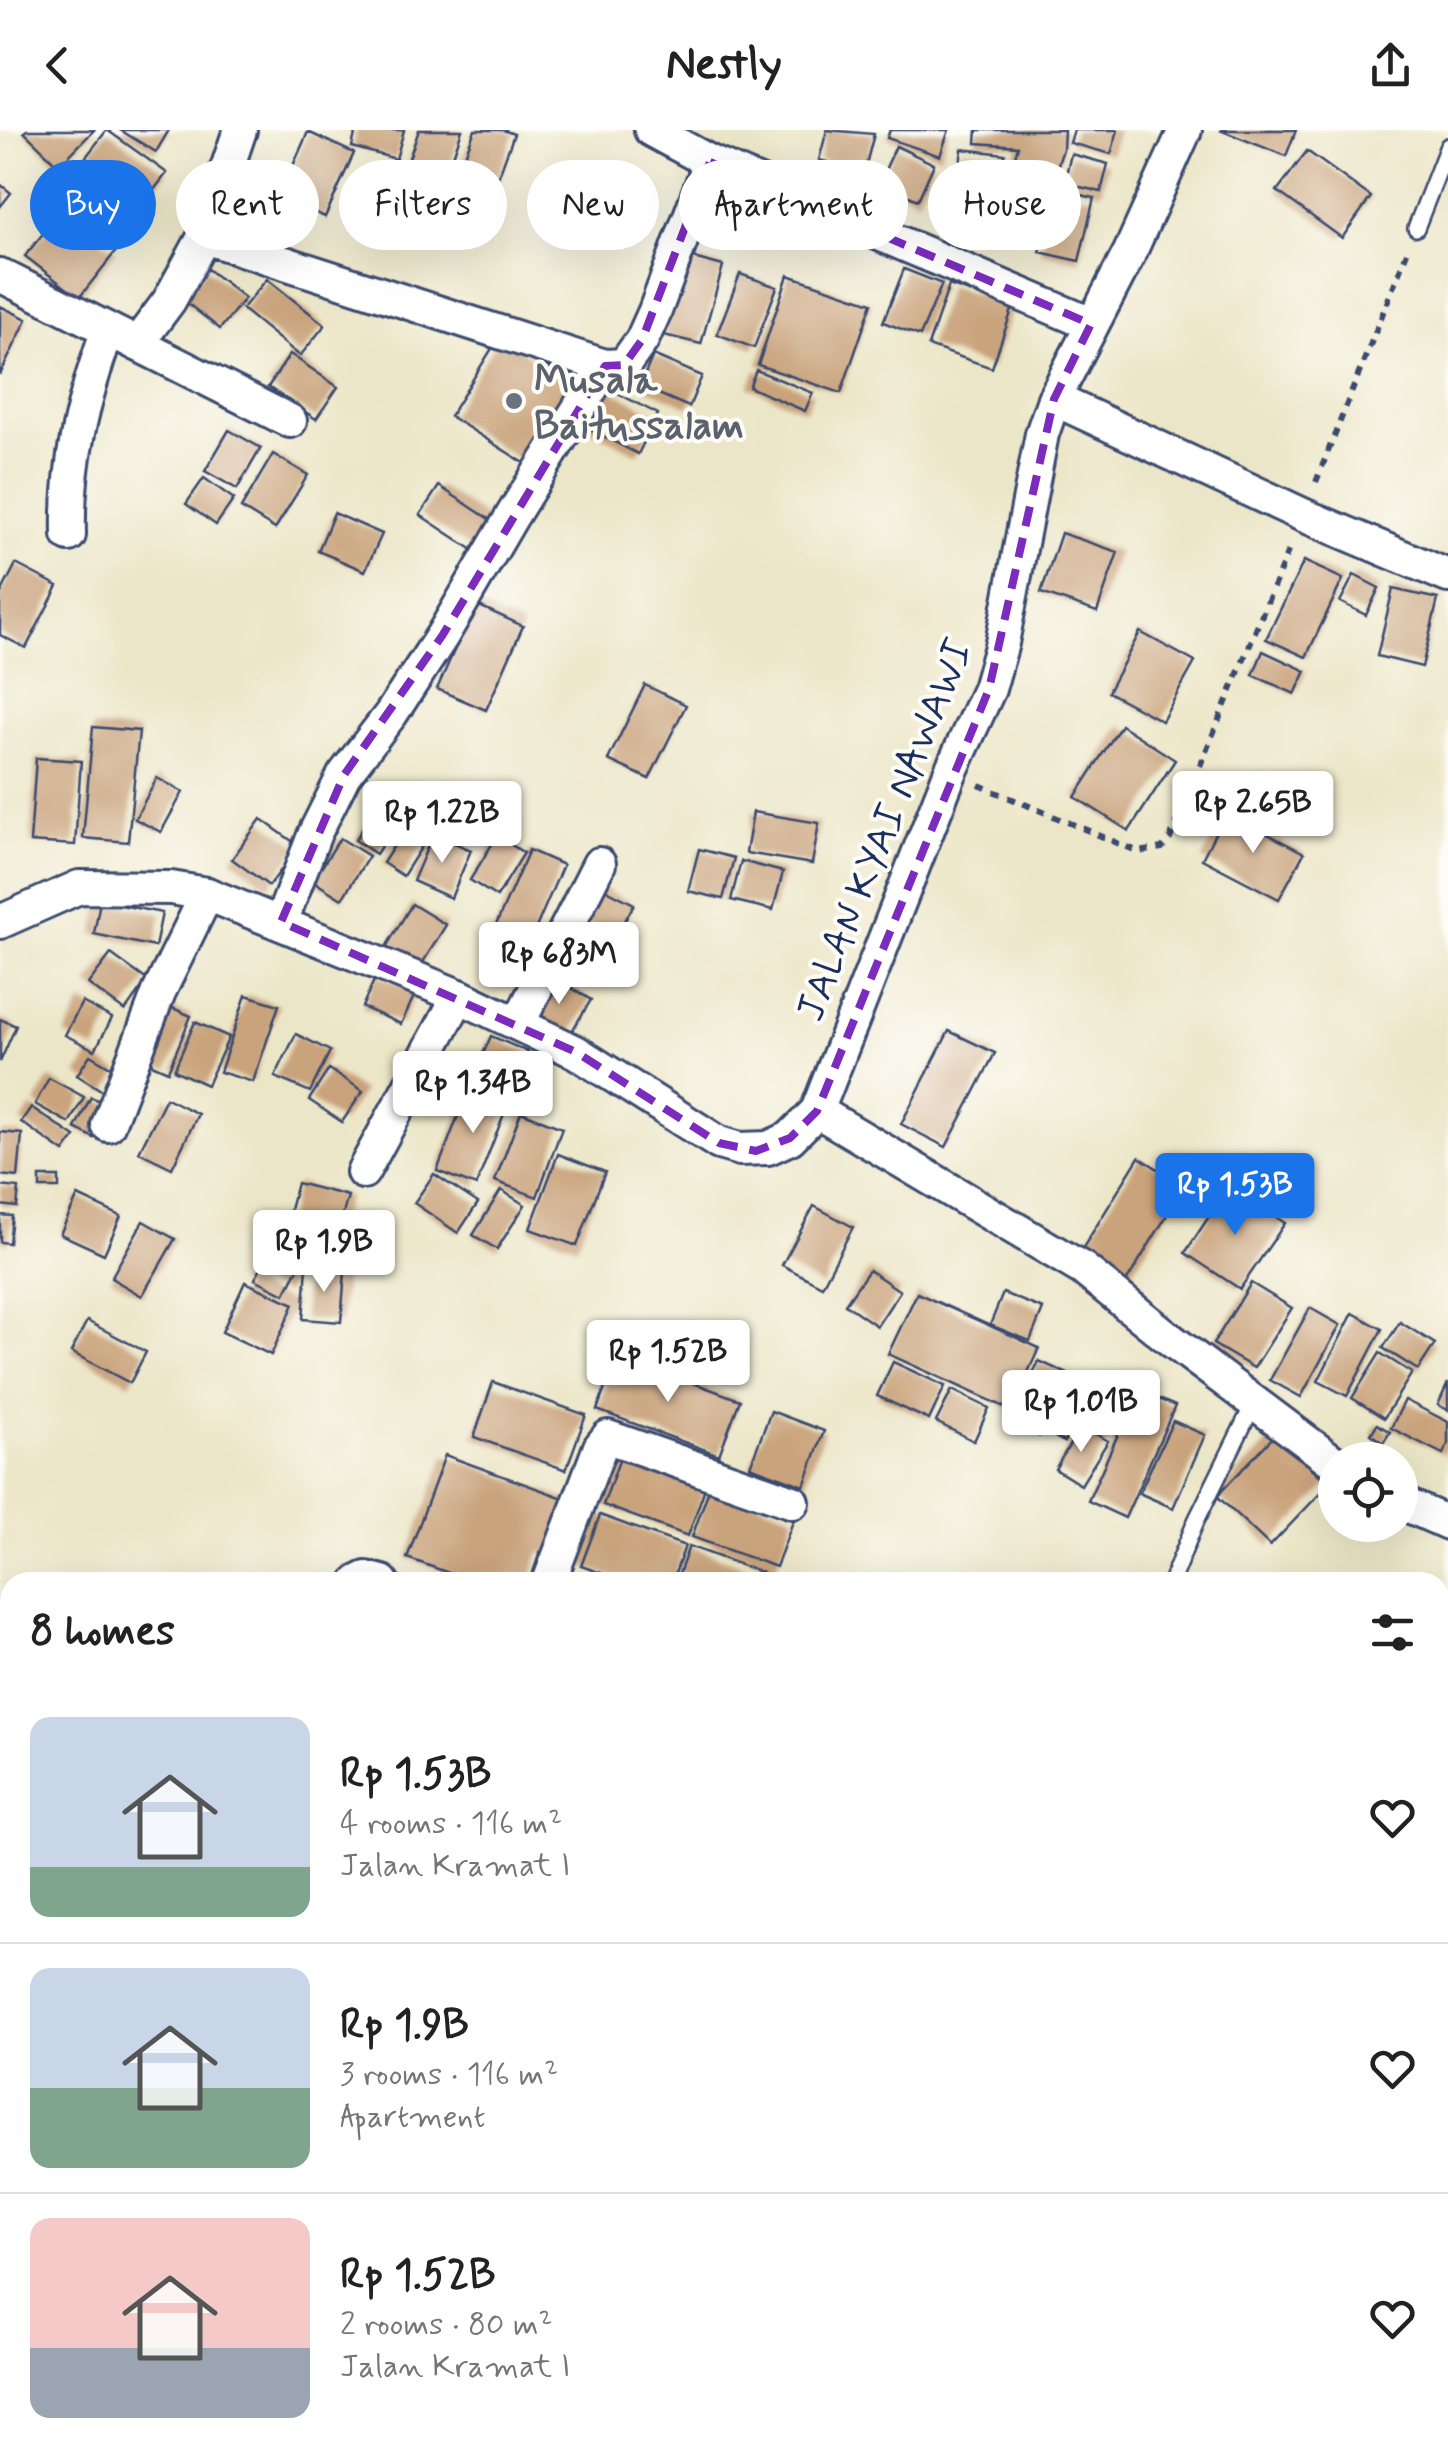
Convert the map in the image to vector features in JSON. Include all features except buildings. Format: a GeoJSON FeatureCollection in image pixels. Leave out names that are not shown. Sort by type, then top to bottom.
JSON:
{"type":"FeatureCollection","features":[{"type":"Feature","properties":{"kind":"street"},"geometry":{"type":"LineString","coordinates":[[230,160],[240,130]]}},
{"type":"Feature","properties":{"kind":"street"},"geometry":{"type":"LineString","coordinates":[[651,130],[706,160]]}},
{"type":"Feature","properties":{"kind":"street","name":"JALAN KYAI NAWAWI"},"geometry":{"type":"LineString","coordinates":[[817,1112],[950,773],[989,689],[1002,643],[1042,434],[1054,400],[1138,236],[1185,130]]}},
{"type":"Feature","properties":{"kind":"street"},"geometry":{"type":"LineString","coordinates":[[247,250],[606,366],[624,365],[642,340],[679,243]]}},
{"type":"Feature","properties":{"kind":"street"},"geometry":{"type":"LineString","coordinates":[[908,246],[1090,324]]}},
{"type":"Feature","properties":{"kind":"street"},"geometry":{"type":"LineString","coordinates":[[70,535],[78,419],[122,338],[169,301],[196,250]]}},
{"type":"Feature","properties":{"kind":"street"},"geometry":{"type":"LineString","coordinates":[[0,276],[290,421]]}},
{"type":"Feature","properties":{"kind":"street"},"geometry":{"type":"LineString","coordinates":[[281,922],[315,833],[344,776],[442,636],[606,366]]}},
{"type":"Feature","properties":{"kind":"street"},"geometry":{"type":"LineString","coordinates":[[1054,400],[1303,515],[1448,576]]}},
{"type":"Feature","properties":{"kind":"street"},"geometry":{"type":"LineString","coordinates":[[518,1024],[599,864]]}},
{"type":"Feature","properties":{"kind":"street"},"geometry":{"type":"LineString","coordinates":[[0,922],[79,887],[171,888],[207,894],[459,996],[518,1024],[576,1052],[697,1132],[740,1150],[768,1148],[790,1138],[817,1112],[1084,1268],[1318,1450]]}},
{"type":"Feature","properties":{"kind":"street"},"geometry":{"type":"LineString","coordinates":[[108,1125],[159,992],[207,894]]}},
{"type":"Feature","properties":{"kind":"street"},"geometry":{"type":"LineString","coordinates":[[363,1172],[459,996]]}},
{"type":"Feature","properties":{"kind":"street"},"geometry":{"type":"LineString","coordinates":[[553,1572],[600,1447],[608,1437],[792,1502]]}},
{"type":"Feature","properties":{"kind":"street"},"geometry":{"type":"LineString","coordinates":[[1418,1510],[1448,1523]]}},
{"type":"Feature","properties":{"kind":"lane"},"geometry":{"type":"LineString","coordinates":[[1416,228],[1448,146]]}},
{"type":"Feature","properties":{"kind":"lane"},"geometry":{"type":"LineString","coordinates":[[1175,1572],[1254,1403]]}},
{"type":"Feature","properties":{"kind":"path"},"geometry":{"type":"LineString","coordinates":[[950,773],[1139,852],[1162,848],[1170,839],[1416,228]]}},
{"type":"Feature","properties":{"kind":"highlighted area"},"geometry":{"type":"Polygon","coordinates":[[[710,162],[1091,324],[1054,399],[989,689],[817,1111],[790,1138],[756,1151],[719,1143],[576,1052],[281,922],[344,775],[442,636],[605,366],[624,365],[642,340],[710,162]]]}},
{"type":"Feature","properties":{"kind":"place","name":"Musala Baitussalam"},"geometry":{"type":"Point","coordinates":[514,401]}}]}
